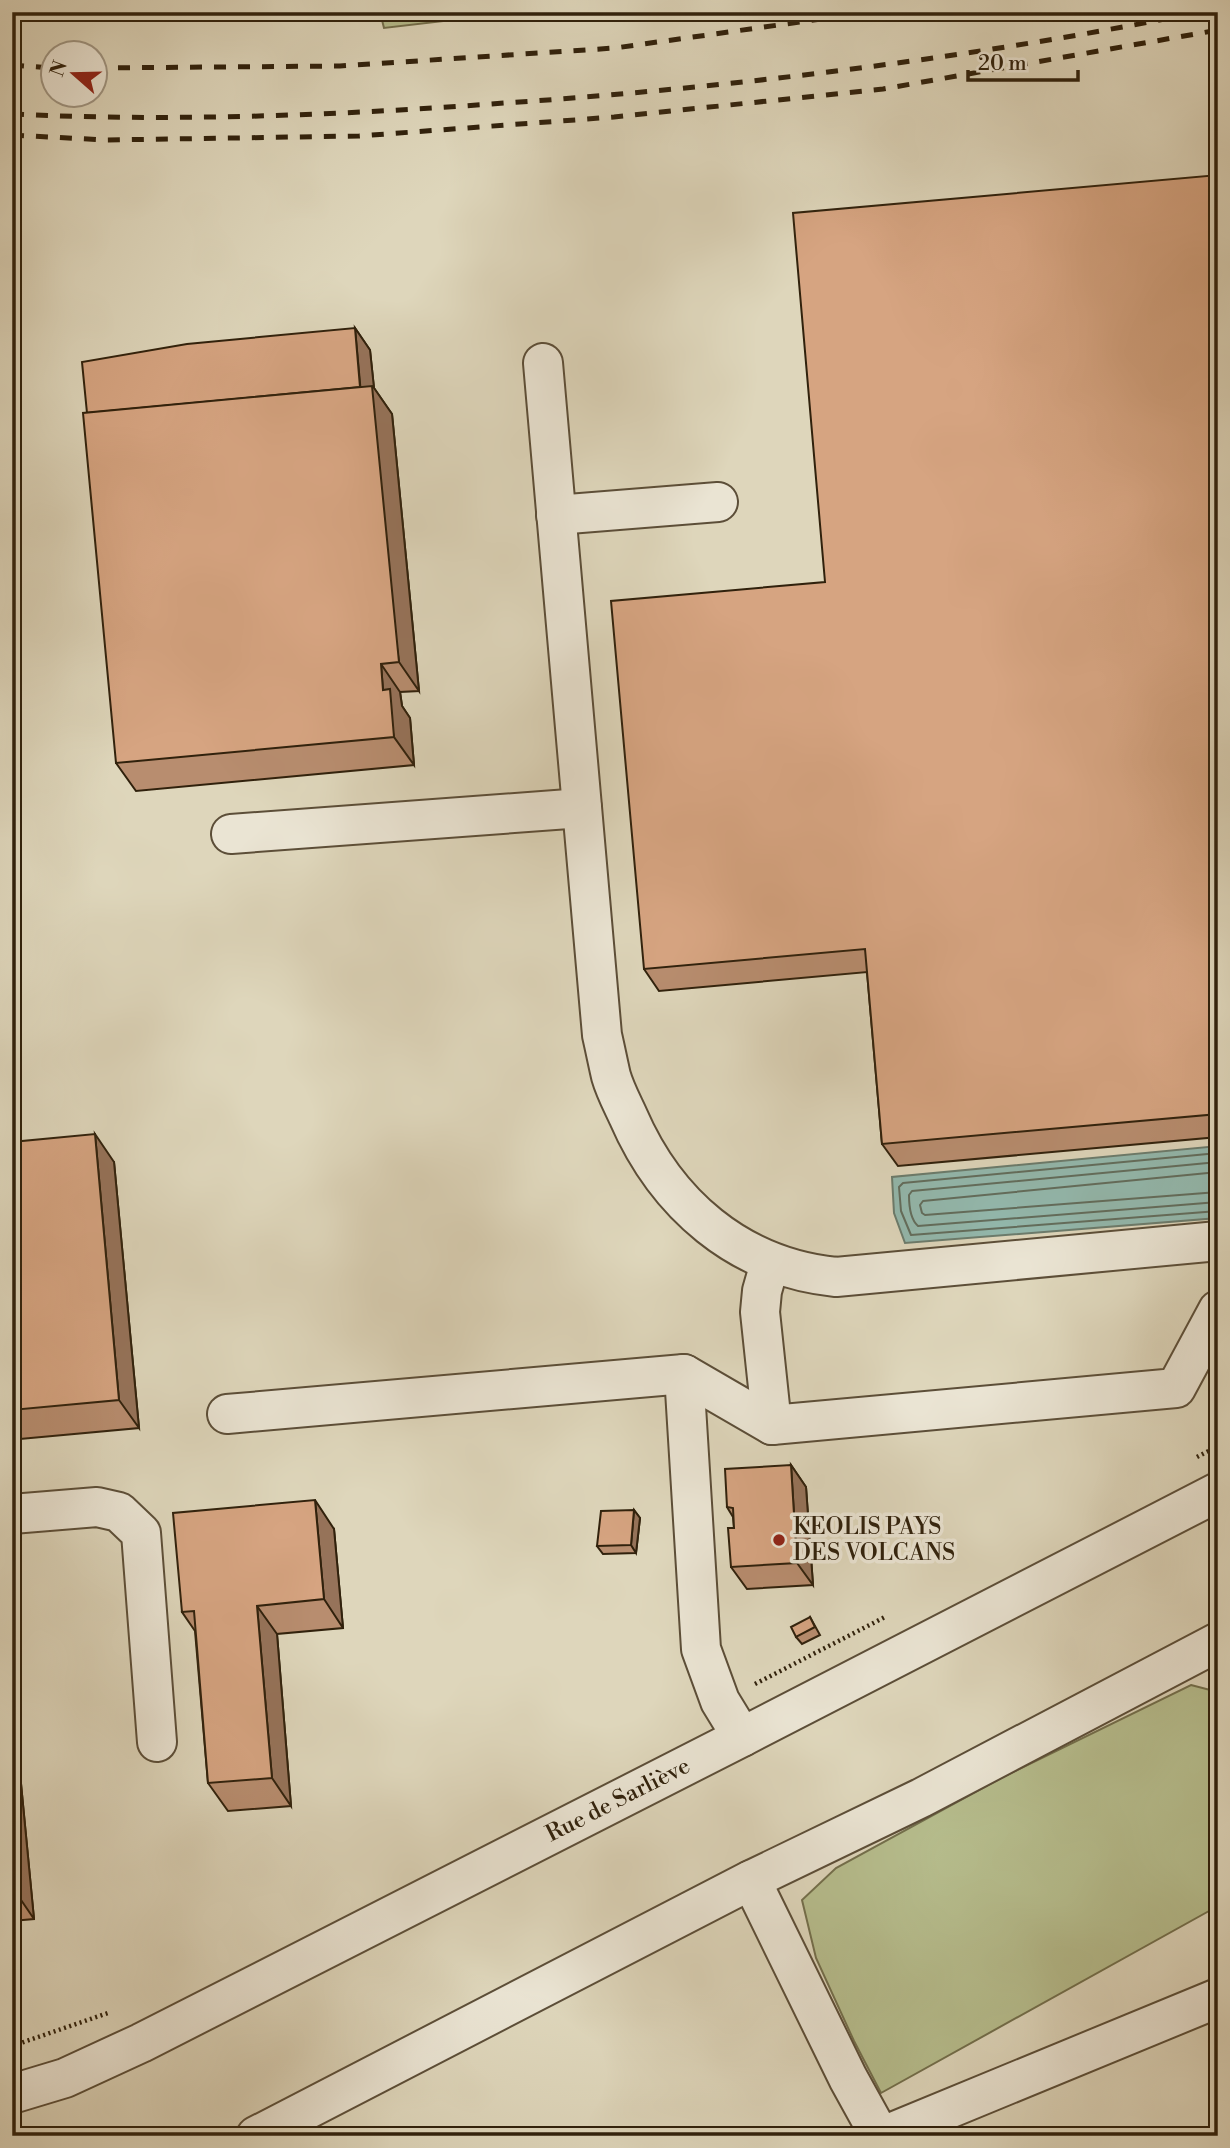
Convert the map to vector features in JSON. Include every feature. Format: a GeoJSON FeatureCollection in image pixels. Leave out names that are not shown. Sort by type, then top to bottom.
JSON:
{"type":"FeatureCollection","features":[{"type":"Feature","properties":{"kind":"street"},"geometry":{"type":"LineString","coordinates":[[542,363],[602,1035],[612,1079],[640,1145],[673,1193],[712,1229],[770,1263],[807,1274],[836,1277],[1218,1241]]}},
{"type":"Feature","properties":{"kind":"street"},"geometry":{"type":"LineString","coordinates":[[556,515],[718,502]]}},
{"type":"Feature","properties":{"kind":"street"},"geometry":{"type":"LineString","coordinates":[[231,834],[582,808]]}},
{"type":"Feature","properties":{"kind":"street"},"geometry":{"type":"LineString","coordinates":[[770,1263],[760,1312],[772,1425]]}},
{"type":"Feature","properties":{"kind":"street"},"geometry":{"type":"LineString","coordinates":[[227,1414],[684,1374],[772,1425],[1177,1388],[1218,1310]]}},
{"type":"Feature","properties":{"kind":"street"},"geometry":{"type":"LineString","coordinates":[[684,1374],[701,1649],[720,1701],[742,1737]]}},
{"type":"Feature","properties":{"kind":"street","name":"Rue de Sarliève"},"geometry":{"type":"LineString","coordinates":[[12,2094],[65,2078],[141,2043],[1218,1492]]}},
{"type":"Feature","properties":{"kind":"street"},"geometry":{"type":"LineString","coordinates":[[12,1514],[97,1507],[119,1512],[141,1533],[157,1742]]}},
{"type":"Feature","properties":{"kind":"street"},"geometry":{"type":"LineString","coordinates":[[256,2136],[751,1880],[921,1798],[1218,1642]]}},
{"type":"Feature","properties":{"kind":"street"},"geometry":{"type":"LineString","coordinates":[[751,1880],[848,2078],[881,2136],[1218,1998]]}},
{"type":"Feature","properties":{"kind":"green space"},"geometry":{"type":"Polygon","coordinates":[[[380,12],[520,12],[384,28],[380,12]]]}},
{"type":"Feature","properties":{"kind":"green space"},"geometry":{"type":"Polygon","coordinates":[[[1191,1685],[1218,1692],[1218,1906],[881,2093],[816,1958],[802,1900],[836,1868],[1003,1777],[1191,1685]]]}},
{"type":"Feature","properties":{"kind":"water"},"geometry":{"type":"Polygon","coordinates":[[[1218,1146],[1218,1218],[905,1243],[894,1213],[892,1177],[1218,1146]]]}},
{"type":"Feature","properties":{"kind":"building"},"geometry":{"type":"Polygon","coordinates":[[[1218,175],[1218,1114],[882,1144],[865,949],[644,969],[611,601],[825,582],[793,213],[1218,175]]]}},
{"type":"Feature","properties":{"kind":"building"},"geometry":{"type":"Polygon","coordinates":[[[355,328],[360,387],[87,413],[82,362],[187,344],[355,328]]]}},
{"type":"Feature","properties":{"kind":"building"},"geometry":{"type":"Polygon","coordinates":[[[372,386],[399,662],[381,664],[383,690],[390,689],[394,737],[116,763],[83,413],[372,386]]]}},
{"type":"Feature","properties":{"kind":"building"},"geometry":{"type":"Polygon","coordinates":[[[95,1134],[119,1400],[12,1410],[12,1142],[95,1134]]]}},
{"type":"Feature","properties":{"kind":"building"},"geometry":{"type":"Polygon","coordinates":[[[791,1465],[797,1563],[731,1567],[728,1528],[734,1528],[733,1508],[727,1507],[725,1469],[791,1465]]]}},
{"type":"Feature","properties":{"kind":"building"},"geometry":{"type":"Polygon","coordinates":[[[315,1500],[324,1599],[257,1606],[272,1778],[208,1783],[194,1611],[182,1612],[173,1513],[315,1500]]]}},
{"type":"Feature","properties":{"kind":"building"},"geometry":{"type":"Polygon","coordinates":[[[634,1510],[631,1545],[597,1546],[601,1511],[634,1510]]]}},
{"type":"Feature","properties":{"kind":"building"},"geometry":{"type":"Polygon","coordinates":[[[810,1617],[815,1627],[796,1637],[791,1627],[810,1617]]]}},
{"type":"Feature","properties":{"kind":"building"},"geometry":{"type":"Polygon","coordinates":[[[12,1828],[19,1897],[12,1897],[12,1828]]]}},
{"type":"Feature","properties":{"kind":"railway"},"geometry":{"type":"LineString","coordinates":[[108,68],[340,66],[615,48],[871,12]]}},
{"type":"Feature","properties":{"kind":"railway"},"geometry":{"type":"LineString","coordinates":[[12,114],[259,116],[382,111],[592,96],[854,69],[1028,43],[1201,12]]}},
{"type":"Feature","properties":{"kind":"railway"},"geometry":{"type":"LineString","coordinates":[[12,135],[105,140],[359,136],[614,117],[883,89],[1218,30]]}},
{"type":"Feature","properties":{"kind":"railway"},"geometry":{"type":"LineString","coordinates":[[12,65],[38,67]]}},
{"type":"Feature","properties":{"kind":"place","name":"KEOLIS PAYS DES VOLCANS"},"geometry":{"type":"Point","coordinates":[779,1540]}}]}
